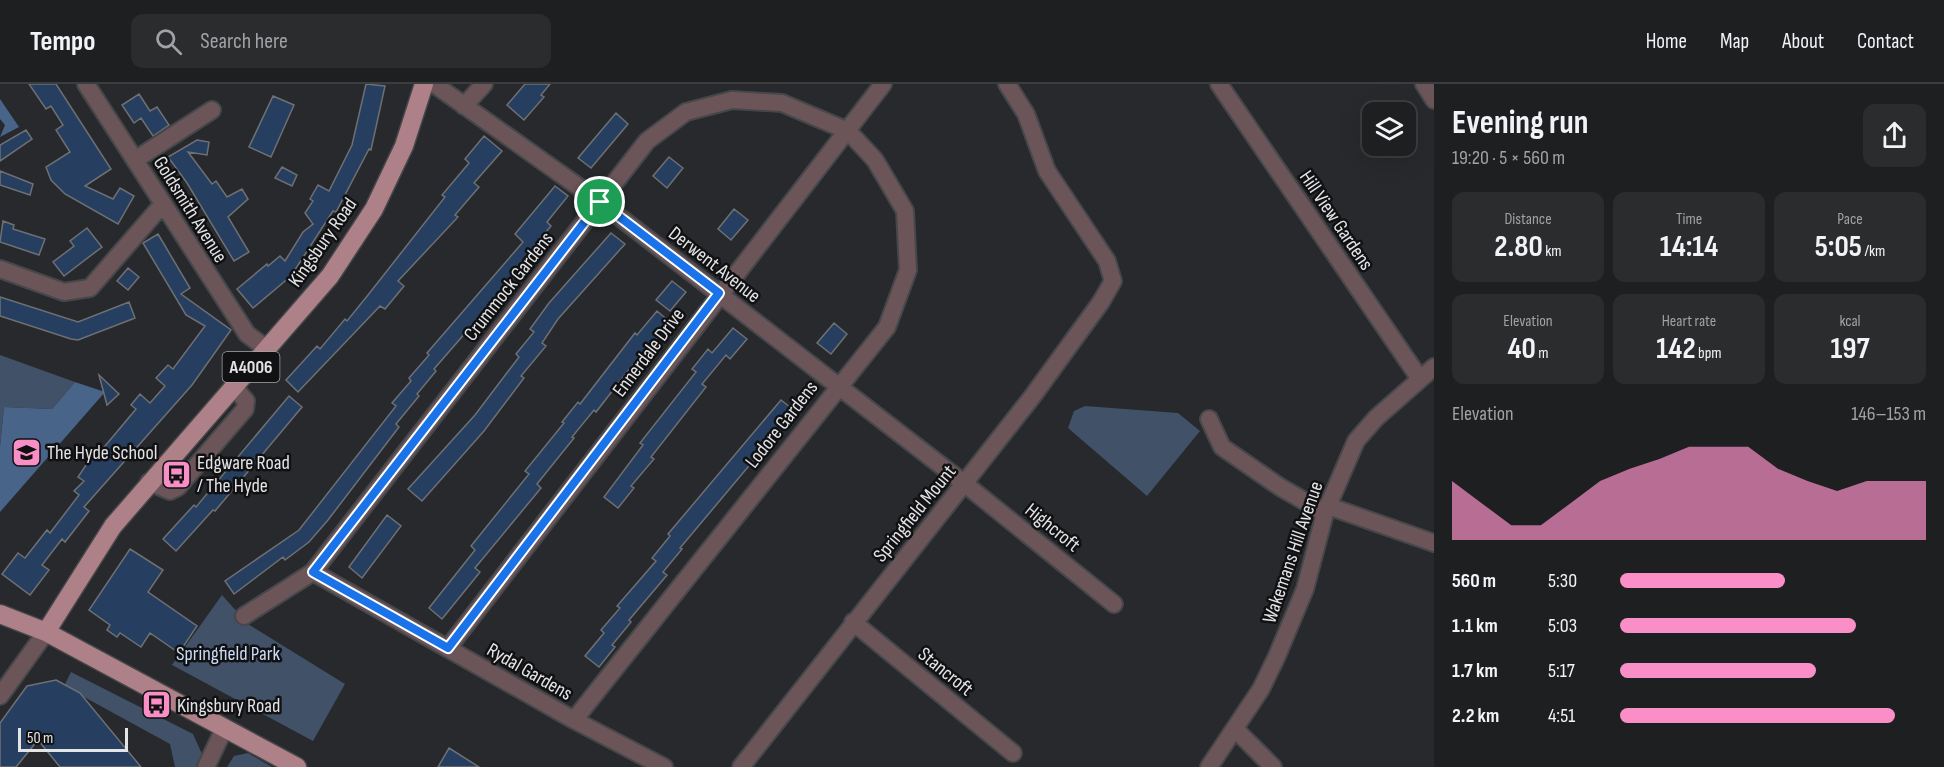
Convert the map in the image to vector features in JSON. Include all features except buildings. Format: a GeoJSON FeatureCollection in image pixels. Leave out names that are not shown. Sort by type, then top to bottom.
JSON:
{"type":"FeatureCollection","features":[{"type":"Feature","properties":{"kind":"main road","name":"Kingsbury Road"},"geometry":{"type":"LineString","coordinates":[[46,632],[113,526],[330,276],[374,209],[405,146],[424,84]]}},
{"type":"Feature","properties":{"kind":"main road"},"geometry":{"type":"LineString","coordinates":[[0,614],[46,632],[297,767]]}},
{"type":"Feature","properties":{"kind":"street","name":"Goldsmith Avenue"},"geometry":{"type":"LineString","coordinates":[[86,84],[247,334],[267,349]]}},
{"type":"Feature","properties":{"kind":"street","name":"Derwent Avenue"},"geometry":{"type":"LineString","coordinates":[[434,84],[600,202],[965,484]]}},
{"type":"Feature","properties":{"kind":"street"},"geometry":{"type":"LineString","coordinates":[[464,106],[484,84]]}},
{"type":"Feature","properties":{"kind":"street","name":"Ennerdale Drive"},"geometry":{"type":"LineString","coordinates":[[448,648],[719,293],[883,84]]}},
{"type":"Feature","properties":{"kind":"street","name":"Springfield Mount"},"geometry":{"type":"LineString","coordinates":[[742,767],[853,621],[965,484],[1101,302],[1113,281],[1107,261],[1047,171],[1026,114],[1007,84]]}},
{"type":"Feature","properties":{"kind":"street","name":"Hill View Gardens"},"geometry":{"type":"LineString","coordinates":[[1219,84],[1420,379]]}},
{"type":"Feature","properties":{"kind":"street"},"geometry":{"type":"LineString","coordinates":[[1424,84],[1434,100]]}},
{"type":"Feature","properties":{"kind":"street","name":"Crummock Gardens"},"geometry":{"type":"LineString","coordinates":[[244,616],[313,572],[647,141],[686,112],[732,100],[782,104],[848,131]]}},
{"type":"Feature","properties":{"kind":"street"},"geometry":{"type":"LineString","coordinates":[[135,160],[212,110]]}},
{"type":"Feature","properties":{"kind":"street","name":"Lodore Gardens"},"geometry":{"type":"LineString","coordinates":[[574,720],[887,327],[908,270],[905,211],[875,160],[848,131]]}},
{"type":"Feature","properties":{"kind":"street"},"geometry":{"type":"LineString","coordinates":[[0,269],[64,292],[90,288],[162,204]]}},
{"type":"Feature","properties":{"kind":"street","name":"Wakemans Hill Avenue"},"geometry":{"type":"LineString","coordinates":[[1209,767],[1261,689],[1292,624],[1305,589],[1327,509],[1356,441],[1376,418],[1434,368]]}},
{"type":"Feature","properties":{"kind":"street"},"geometry":{"type":"LineString","coordinates":[[149,482],[170,491],[178,487],[245,410],[246,401],[233,386]]}},
{"type":"Feature","properties":{"kind":"street"},"geometry":{"type":"LineString","coordinates":[[1209,419],[1222,447],[1280,487],[1327,509],[1434,543]]}},
{"type":"Feature","properties":{"kind":"street","name":"Highcroft"},"geometry":{"type":"LineString","coordinates":[[965,484],[1114,604]]}},
{"type":"Feature","properties":{"kind":"street","name":"Rydal Gardens"},"geometry":{"type":"LineString","coordinates":[[313,572],[574,720],[664,767]]}},
{"type":"Feature","properties":{"kind":"street","name":"Stancroft"},"geometry":{"type":"LineString","coordinates":[[853,621],[1013,753]]}},
{"type":"Feature","properties":{"kind":"street"},"geometry":{"type":"LineString","coordinates":[[0,696],[46,632]]}},
{"type":"Feature","properties":{"kind":"street"},"geometry":{"type":"LineString","coordinates":[[206,767],[224,729]]}},
{"type":"Feature","properties":{"kind":"street"},"geometry":{"type":"LineString","coordinates":[[1234,729],[1273,767]]}},
{"type":"Feature","properties":{"kind":"green space"},"geometry":{"type":"Polygon","coordinates":[[[0,355],[75,382],[52,409],[4,407],[0,447],[0,355]]]}},
{"type":"Feature","properties":{"kind":"green space"},"geometry":{"type":"Polygon","coordinates":[[[1085,406],[1178,413],[1200,431],[1147,496],[1068,428],[1074,411],[1085,406]]]}},
{"type":"Feature","properties":{"kind":"green space","name":"Springfield Park"},"geometry":{"type":"Polygon","coordinates":[[[222,595],[248,624],[345,684],[313,741],[172,665],[222,595]]]}},
{"type":"Feature","properties":{"kind":"green space"},"geometry":{"type":"Polygon","coordinates":[[[71,672],[193,734],[202,754],[196,767],[175,767],[170,744],[64,686],[71,672]]]}},
{"type":"Feature","properties":{"kind":"green space"},"geometry":{"type":"Polygon","coordinates":[[[248,753],[272,767],[227,767],[234,756],[248,753]]]}},
{"type":"Feature","properties":{"kind":"shaded area"},"geometry":{"type":"Polygon","coordinates":[[[0,99],[19,127],[0,137],[5,125],[0,119],[0,99]]]}},
{"type":"Feature","properties":{"kind":"shaded area","name":"The Hyde School"},"geometry":{"type":"Polygon","coordinates":[[[75,382],[105,392],[0,512],[0,447],[4,407],[52,409],[75,382]]]}},
{"type":"Feature","properties":{"kind":"place","name":"The Hyde School"},"geometry":{"type":"Point","coordinates":[26,452]}},
{"type":"Feature","properties":{"kind":"place","name":"Edgware Road / The Hyde"},"geometry":{"type":"Point","coordinates":[176,474]}},
{"type":"Feature","properties":{"kind":"place","name":"Kingsbury Road"},"geometry":{"type":"Point","coordinates":[156,705]}},
{"type":"Feature","properties":{"kind":"route"},"geometry":{"type":"LineString","coordinates":[[600,202],[719,293],[448,648],[313,572],[600,202]]}}]}
